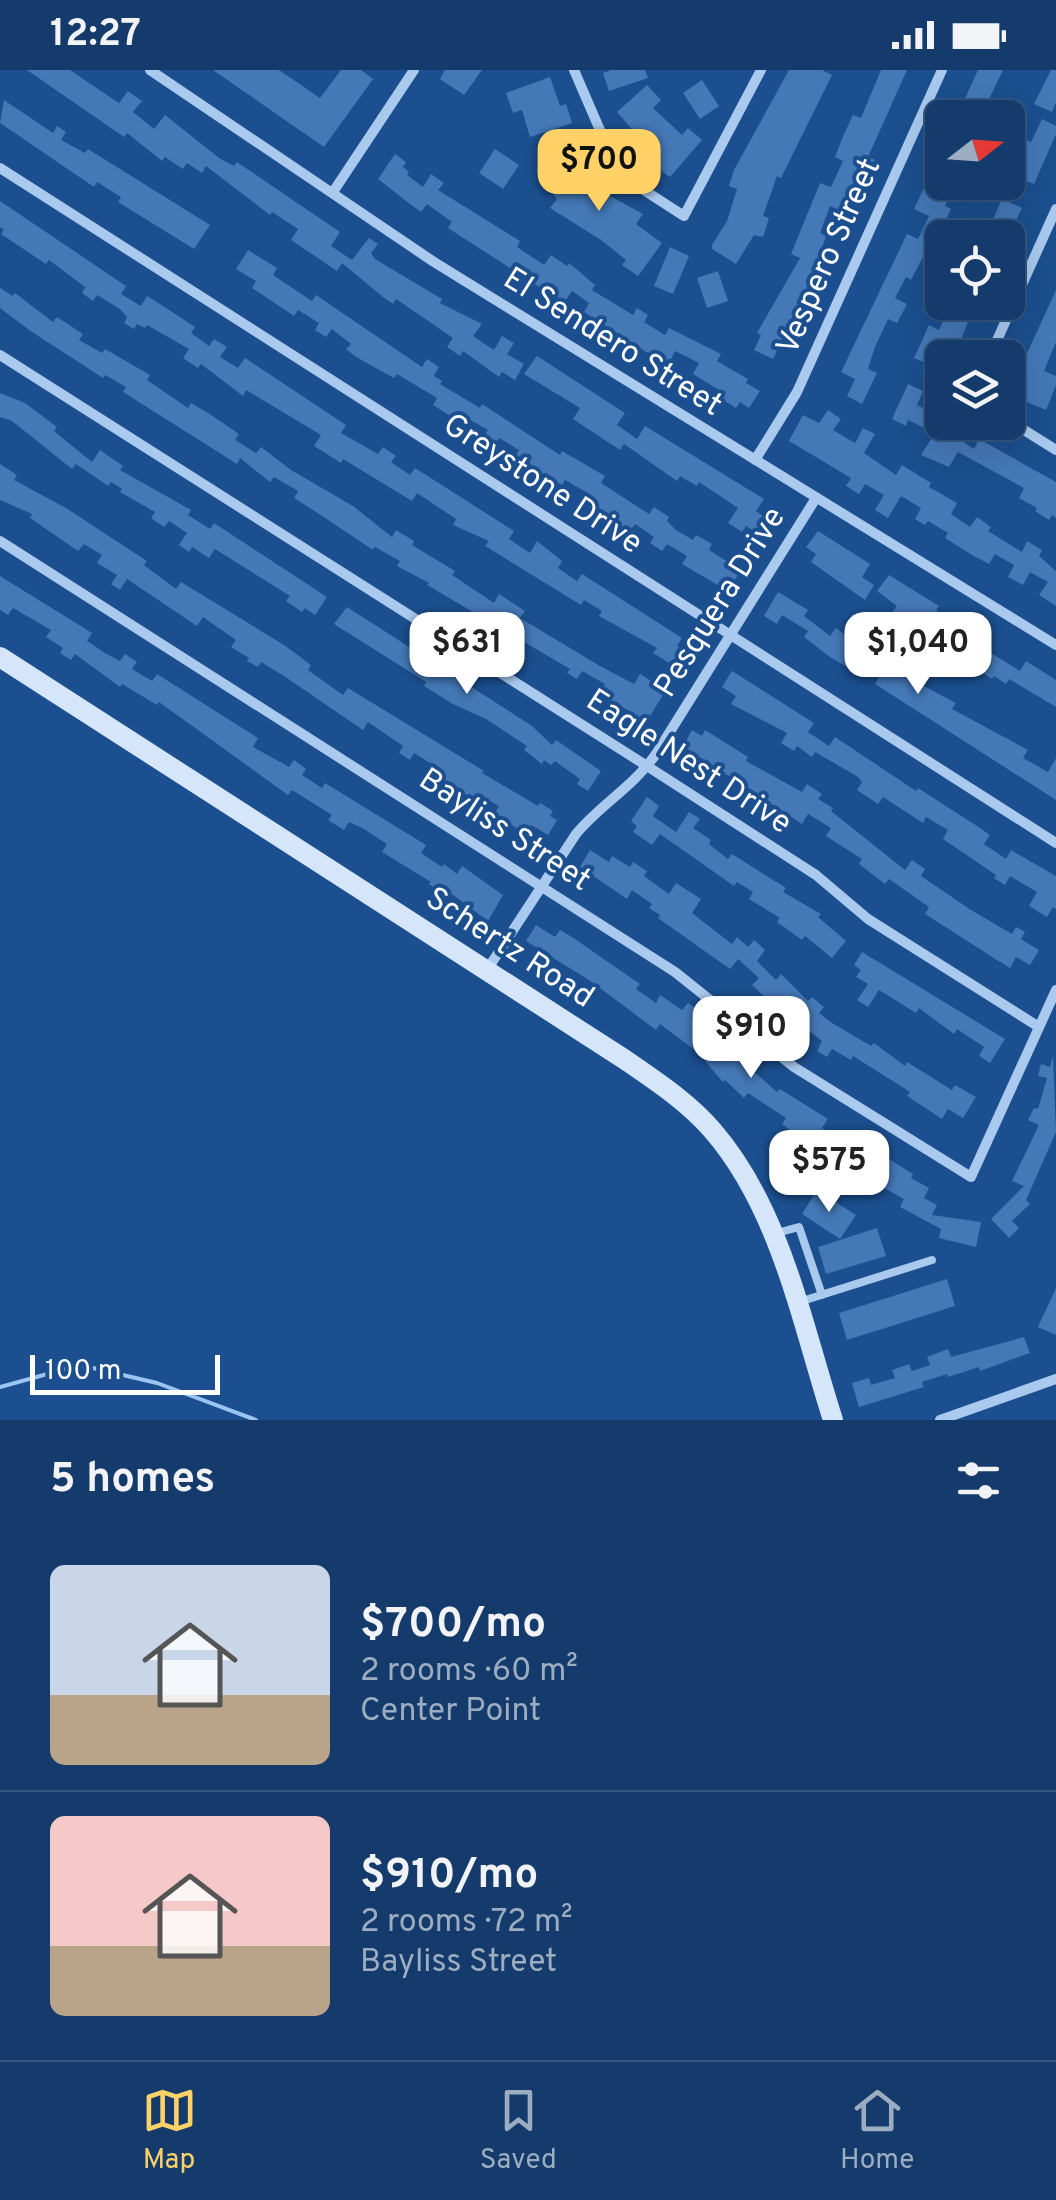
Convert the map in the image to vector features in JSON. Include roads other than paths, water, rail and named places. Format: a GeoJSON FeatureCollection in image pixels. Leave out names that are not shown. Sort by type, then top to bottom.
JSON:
{"type":"FeatureCollection","features":[{"type":"Feature","properties":{"kind":"street","name":"El Sendero Street"},"geometry":{"type":"LineString","coordinates":[[150,70],[434,262],[1056,646]]}},
{"type":"Feature","properties":{"kind":"street"},"geometry":{"type":"LineString","coordinates":[[333,192],[414,70]]}},
{"type":"Feature","properties":{"kind":"street"},"geometry":{"type":"LineString","coordinates":[[574,70],[619,174],[684,216],[762,70]]}},
{"type":"Feature","properties":{"kind":"street","name":"Vespero Street"},"geometry":{"type":"LineString","coordinates":[[755,460],[797,392],[942,70]]}},
{"type":"Feature","properties":{"kind":"street","name":"Greystone Drive"},"geometry":{"type":"LineString","coordinates":[[0,168],[1056,843]]}},
{"type":"Feature","properties":{"kind":"street"},"geometry":{"type":"LineString","coordinates":[[997,340],[1056,209]]}},
{"type":"Feature","properties":{"kind":"street","name":"Eagle Nest Drive"},"geometry":{"type":"LineString","coordinates":[[0,355],[648,766],[816,875],[868,919],[1039,1027]]}},
{"type":"Feature","properties":{"kind":"street"},"geometry":{"type":"LineString","coordinates":[[1025,431],[1056,450]]}},
{"type":"Feature","properties":{"kind":"street","name":"Pesquera Drive"},"geometry":{"type":"LineString","coordinates":[[486,970],[589,818],[621,795],[648,766],[816,498]]}},
{"type":"Feature","properties":{"kind":"street","name":"Bayliss Street"},"geometry":{"type":"LineString","coordinates":[[0,540],[675,972],[794,1068],[971,1177],[1039,1027]]}},
{"type":"Feature","properties":{"kind":"street","name":"Schertz Road"},"geometry":{"type":"LineString","coordinates":[[0,657],[624,1059],[695,1112],[731,1154],[758,1200],[833,1420]]}},
{"type":"Feature","properties":{"kind":"street"},"geometry":{"type":"LineString","coordinates":[[1039,1027],[1056,990]]}},
{"type":"Feature","properties":{"kind":"street"},"geometry":{"type":"LineString","coordinates":[[940,1420],[1056,1379]]}},
{"type":"Feature","properties":{"kind":"lane"},"geometry":{"type":"LineString","coordinates":[[773,1235],[799,1226],[822,1295]]}},
{"type":"Feature","properties":{"kind":"lane"},"geometry":{"type":"LineString","coordinates":[[795,1303],[932,1260]]}},
{"type":"Feature","properties":{"kind":"waterway"},"geometry":{"type":"LineString","coordinates":[[0,1387],[80,1365],[157,1383],[256,1420]]}}]}
